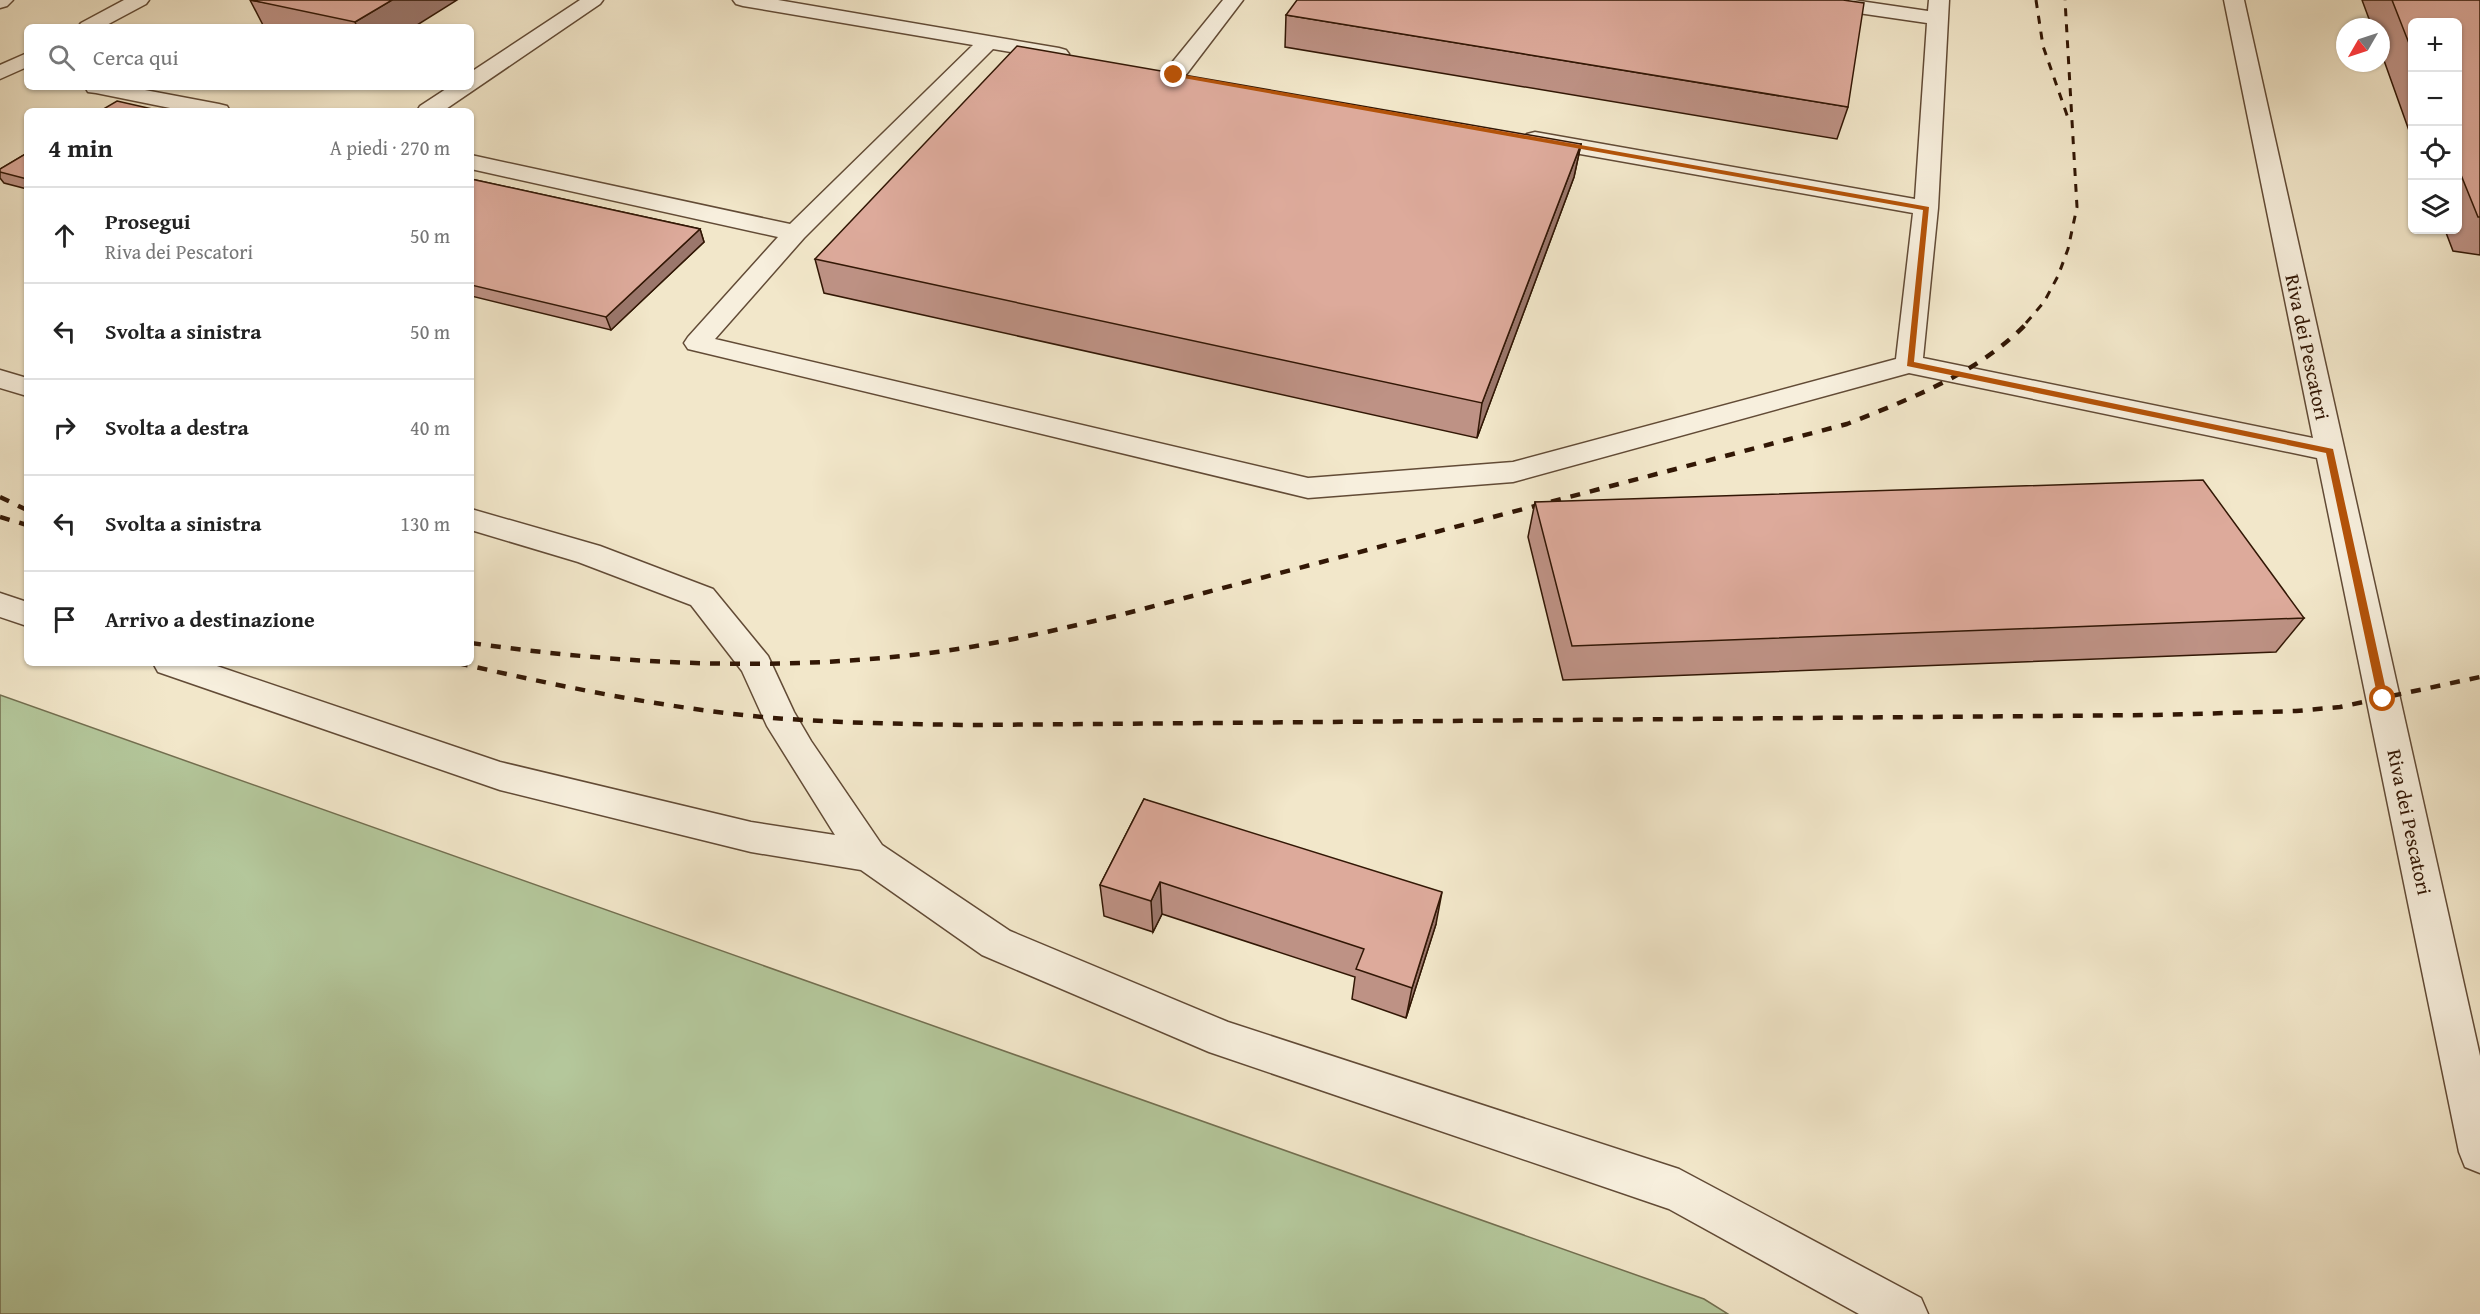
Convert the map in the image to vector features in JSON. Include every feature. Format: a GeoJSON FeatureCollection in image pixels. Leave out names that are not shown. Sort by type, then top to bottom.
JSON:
{"type":"FeatureCollection","features":[{"type":"Feature","properties":{"kind":"lane"},"geometry":{"type":"LineString","coordinates":[[94,24],[139,0]]}},
{"type":"Feature","properties":{"kind":"lane"},"geometry":{"type":"LineString","coordinates":[[474,80],[593,0]]}},
{"type":"Feature","properties":{"kind":"lane"},"geometry":{"type":"LineString","coordinates":[[742,0],[1081,58]]}},
{"type":"Feature","properties":{"kind":"lane"},"geometry":{"type":"LineString","coordinates":[[1174,75],[1233,0]]}},
{"type":"Feature","properties":{"kind":"lane"},"geometry":{"type":"LineString","coordinates":[[1810,0],[1938,9],[1926,208],[1910,364]]}},
{"type":"Feature","properties":{"kind":"lane","name":"Riva dei Pescatori"},"geometry":{"type":"LineString","coordinates":[[2234,0],[2480,1152]]}},
{"type":"Feature","properties":{"kind":"lane"},"geometry":{"type":"LineString","coordinates":[[988,42],[795,233],[697,343],[1308,488],[1513,472],[1910,364],[2330,451]]}},
{"type":"Feature","properties":{"kind":"lane"},"geometry":{"type":"LineString","coordinates":[[11,72],[24,61]]}},
{"type":"Feature","properties":{"kind":"lane"},"geometry":{"type":"LineString","coordinates":[[1151,71],[1198,79]]}},
{"type":"Feature","properties":{"kind":"lane"},"geometry":{"type":"LineString","coordinates":[[111,90],[204,108]]}},
{"type":"Feature","properties":{"kind":"lane"},"geometry":{"type":"LineString","coordinates":[[432,108],[460,90]]}},
{"type":"Feature","properties":{"kind":"lane"},"geometry":{"type":"LineString","coordinates":[[1515,135],[1926,208]]}},
{"type":"Feature","properties":{"kind":"lane"},"geometry":{"type":"LineString","coordinates":[[474,163],[795,233]]}},
{"type":"Feature","properties":{"kind":"lane"},"geometry":{"type":"LineString","coordinates":[[0,379],[24,386]]}},
{"type":"Feature","properties":{"kind":"lane"},"geometry":{"type":"LineString","coordinates":[[474,520],[589,554],[702,597],[756,665],[779,717],[799,752],[869,856],[996,943],[1223,1039],[1679,1191],[1905,1314]]}},
{"type":"Feature","properties":{"kind":"lane"},"geometry":{"type":"LineString","coordinates":[[0,605],[24,613]]}},
{"type":"Feature","properties":{"kind":"lane"},"geometry":{"type":"LineString","coordinates":[[179,666],[500,776],[751,837],[869,856]]}},
{"type":"Feature","properties":{"kind":"green space"},"geometry":{"type":"Polygon","coordinates":[[[0,695],[1704,1299],[1728,1314],[0,1314],[0,695]]]}},
{"type":"Feature","properties":{"kind":"building"},"geometry":{"type":"Polygon","coordinates":[[[250,0],[392,0],[355,22],[250,0]]]}},
{"type":"Feature","properties":{"kind":"building"},"geometry":{"type":"Polygon","coordinates":[[[1297,0],[1843,0],[1864,3],[1848,107],[1286,15],[1297,0]]]}},
{"type":"Feature","properties":{"kind":"building"},"geometry":{"type":"Polygon","coordinates":[[[2392,0],[2480,0],[2480,217],[2478,217],[2462,177],[2462,18],[2408,18],[2408,41],[2392,0]]]}},
{"type":"Feature","properties":{"kind":"building"},"geometry":{"type":"Polygon","coordinates":[[[1017,46],[1581,144],[1482,403],[815,259],[1017,46]]]}},
{"type":"Feature","properties":{"kind":"building"},"geometry":{"type":"Polygon","coordinates":[[[117,101],[148,108],[105,108],[117,101]]]}},
{"type":"Feature","properties":{"kind":"building"},"geometry":{"type":"Polygon","coordinates":[[[24,155],[24,178],[0,172],[0,169],[24,155]]]}},
{"type":"Feature","properties":{"kind":"building"},"geometry":{"type":"Polygon","coordinates":[[[474,180],[700,229],[606,317],[474,286],[474,180]]]}},
{"type":"Feature","properties":{"kind":"building"},"geometry":{"type":"Polygon","coordinates":[[[2203,480],[2304,618],[1572,646],[1535,502],[2203,480]]]}},
{"type":"Feature","properties":{"kind":"building"},"geometry":{"type":"Polygon","coordinates":[[[1144,799],[1442,892],[1412,988],[1356,969],[1364,949],[1160,882],[1151,901],[1100,885],[1144,799]]]}},
{"type":"Feature","properties":{"kind":"railway"},"geometry":{"type":"LineString","coordinates":[[2036,0],[2043,46],[2068,118]]}},
{"type":"Feature","properties":{"kind":"railway"},"geometry":{"type":"LineString","coordinates":[[2026,323],[2044,302],[2058,276],[2068,249],[2077,207],[2065,0]]}},
{"type":"Feature","properties":{"kind":"railway"},"geometry":{"type":"LineString","coordinates":[[474,643],[529,651],[645,661],[762,664],[879,658],[937,652],[1029,636],[1120,615],[1847,424],[1920,394],[1966,370],[2009,340],[2028,322]]}},
{"type":"Feature","properties":{"kind":"railway"},"geometry":{"type":"LineString","coordinates":[[0,497],[24,509]]}},
{"type":"Feature","properties":{"kind":"railway"},"geometry":{"type":"LineString","coordinates":[[0,517],[24,524]]}},
{"type":"Feature","properties":{"kind":"railway"},"geometry":{"type":"LineString","coordinates":[[471,666],[609,695],[723,713],[814,721],[971,725],[2157,715],[2296,711],[2340,707],[2480,677]]}},
{"type":"Feature","properties":{"kind":"route"},"geometry":{"type":"LineString","coordinates":[[1174,75],[1926,208],[1910,364],[2330,451],[2383,699]]}}]}
